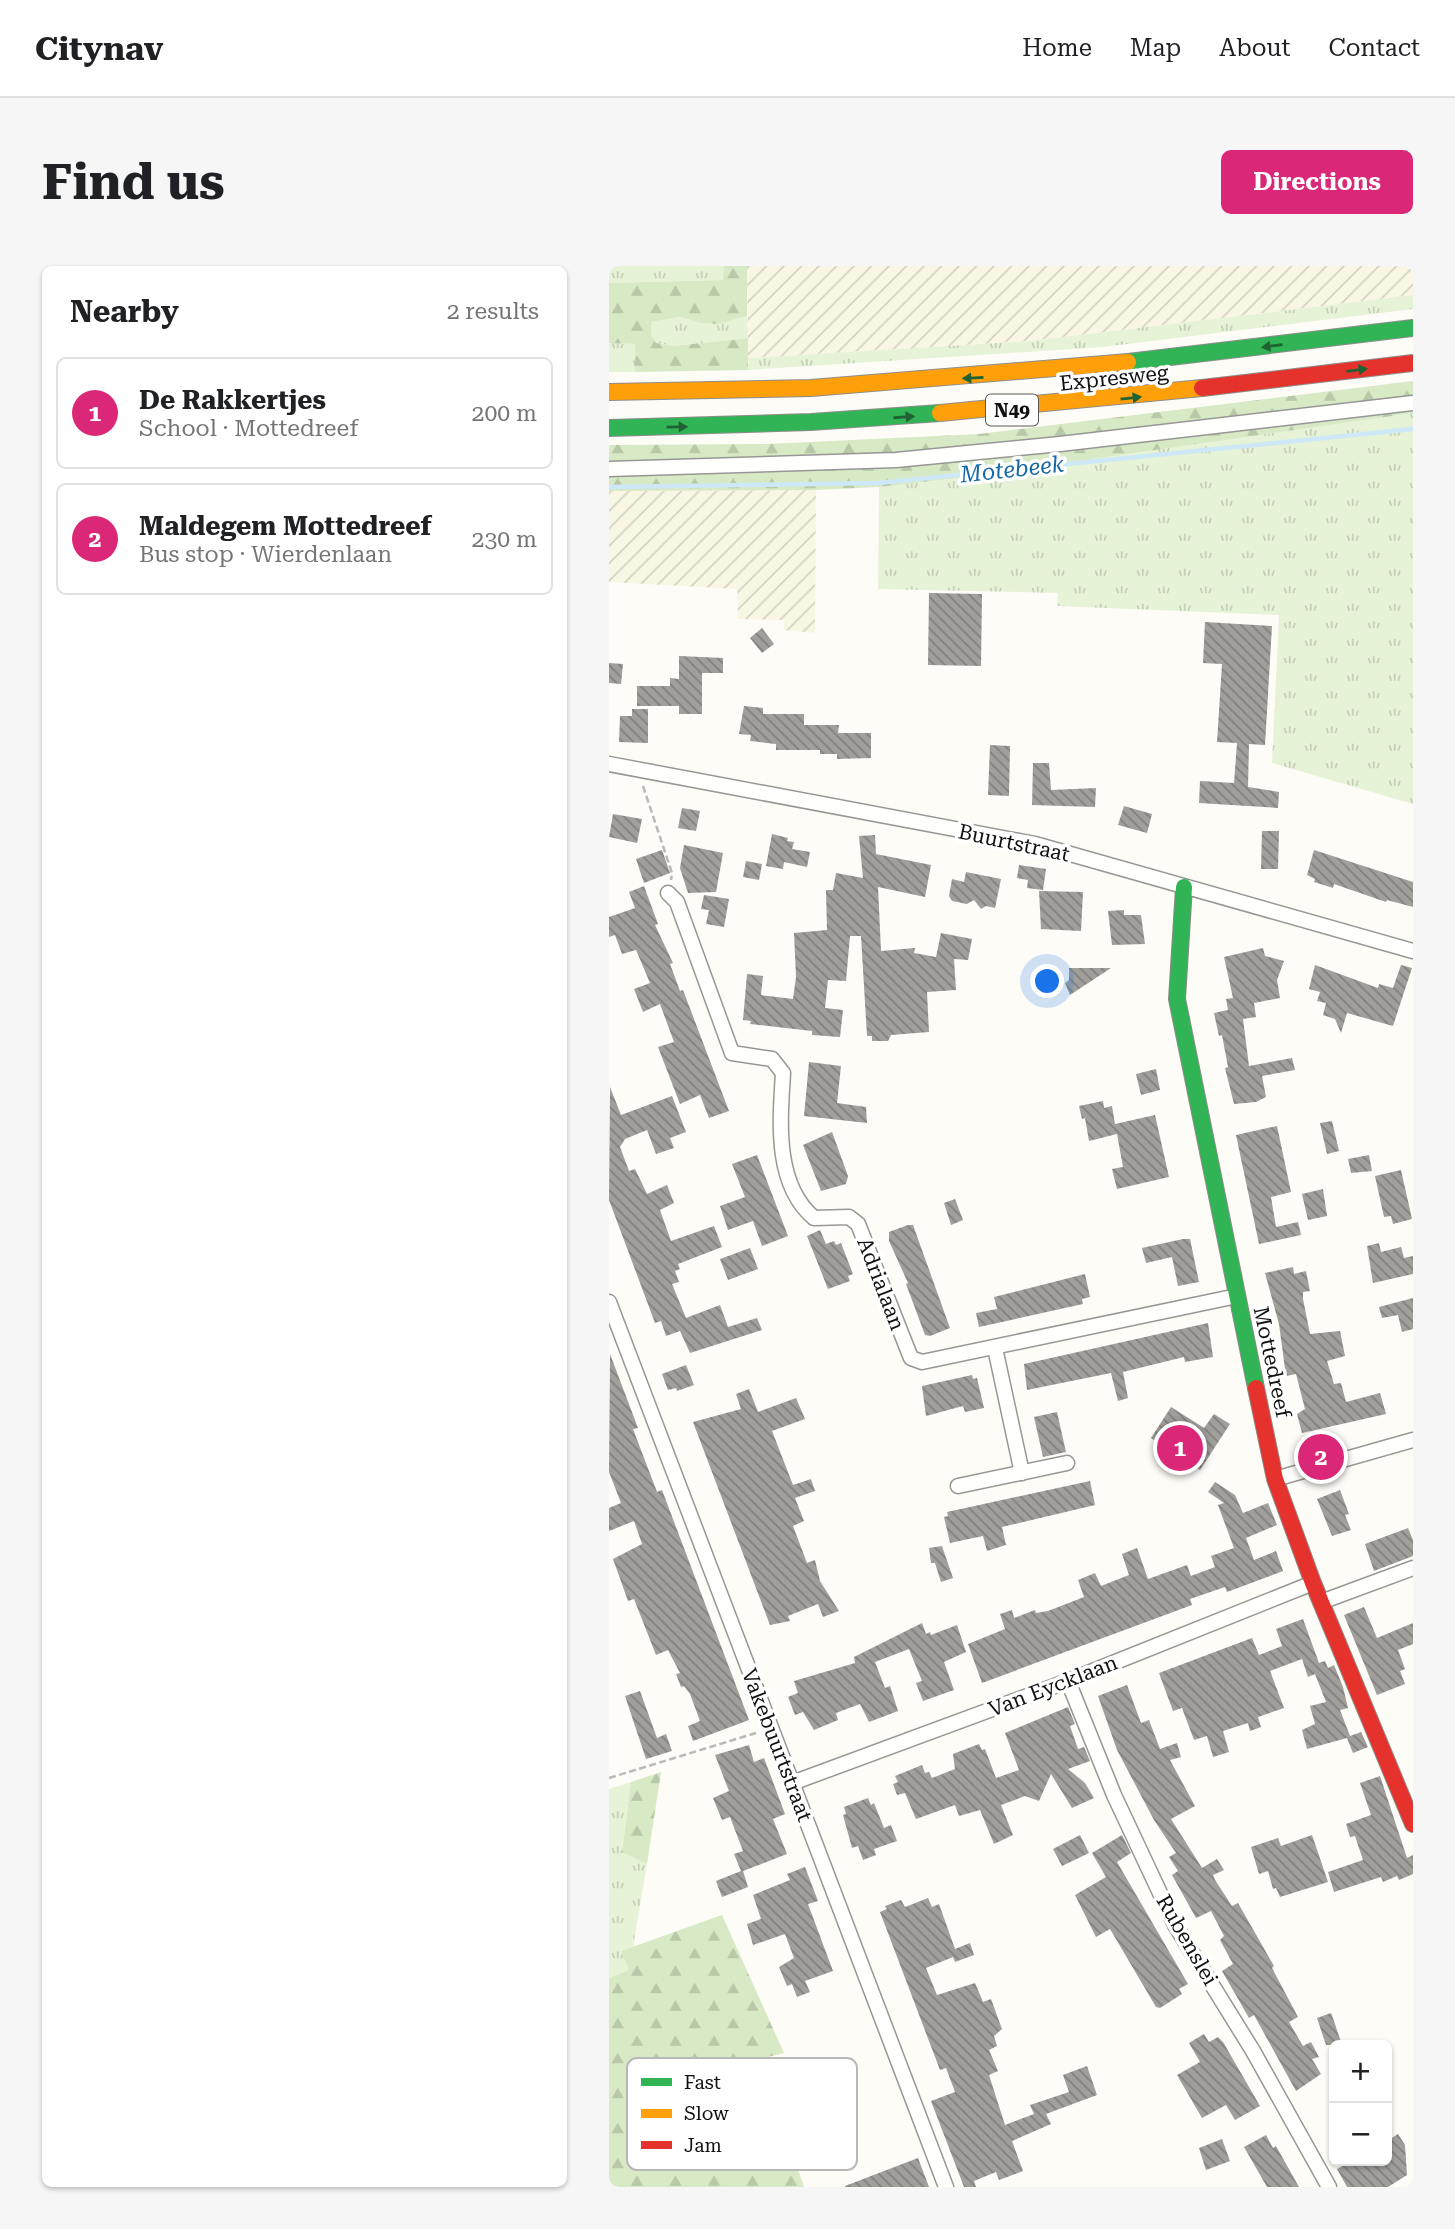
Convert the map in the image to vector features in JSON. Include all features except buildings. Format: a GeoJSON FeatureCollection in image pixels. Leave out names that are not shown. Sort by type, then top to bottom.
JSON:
{"type":"FeatureCollection","features":[{"type":"Feature","properties":{"kind":"main road","name":"Expresweg"},"geometry":{"type":"LineString","coordinates":[[609,392],[699,392],[1009,376],[1413,328]]}},
{"type":"Feature","properties":{"kind":"main road","name":"Expresweg"},"geometry":{"type":"LineString","coordinates":[[609,428],[798,424],[1013,410],[1413,363]]}},
{"type":"Feature","properties":{"kind":"main road","name":"Mottedreef"},"geometry":{"type":"LineString","coordinates":[[1184,887],[1177,999],[1275,1479],[1313,1583],[1413,1824]]}},
{"type":"Feature","properties":{"kind":"street"},"geometry":{"type":"LineString","coordinates":[[609,469],[896,460],[1413,403]]}},
{"type":"Feature","properties":{"kind":"street","name":"Buurtstraat"},"geometry":{"type":"LineString","coordinates":[[609,764],[1035,844],[1413,950]]}},
{"type":"Feature","properties":{"kind":"street","name":"Adrialaan"},"geometry":{"type":"LineString","coordinates":[[669,894],[677,902],[732,1053],[772,1059],[783,1073],[779,1140],[801,1207],[814,1218],[849,1217],[858,1224],[911,1358],[922,1362],[1237,1296]]}},
{"type":"Feature","properties":{"kind":"street","name":"Vakebuurtstraat"},"geometry":{"type":"LineString","coordinates":[[609,1303],[946,2187]]}},
{"type":"Feature","properties":{"kind":"street"},"geometry":{"type":"LineString","coordinates":[[995,1348],[1022,1473]]}},
{"type":"Feature","properties":{"kind":"street"},"geometry":{"type":"LineString","coordinates":[[1275,1479],[1413,1440]]}},
{"type":"Feature","properties":{"kind":"street"},"geometry":{"type":"LineString","coordinates":[[958,1486],[1067,1463]]}},
{"type":"Feature","properties":{"kind":"street"},"geometry":{"type":"LineString","coordinates":[[1321,1602],[1413,1568]]}},
{"type":"Feature","properties":{"kind":"street","name":"Van Eycklaan"},"geometry":{"type":"LineString","coordinates":[[792,1783],[1068,1681],[1313,1583]]}},
{"type":"Feature","properties":{"kind":"street","name":"Rubenslei"},"geometry":{"type":"LineString","coordinates":[[1068,1681],[1114,1795],[1175,1925],[1253,2051],[1329,2187]]}},
{"type":"Feature","properties":{"kind":"path"},"geometry":{"type":"LineString","coordinates":[[638,770],[672,873],[669,894]]}},
{"type":"Feature","properties":{"kind":"path"},"geometry":{"type":"LineString","coordinates":[[609,1778],[771,1729]]}},
{"type":"Feature","properties":{"kind":"shaded area"},"geometry":{"type":"Polygon","coordinates":[[[747,266],[1413,266],[1413,295],[1029,341],[748,358],[747,266]]]}},
{"type":"Feature","properties":{"kind":"shaded area"},"geometry":{"type":"Polygon","coordinates":[[[816,490],[815,633],[784,630],[784,620],[738,619],[737,589],[609,582],[609,491],[816,490]]]}},
{"type":"Feature","properties":{"kind":"green space"},"geometry":{"type":"Polygon","coordinates":[[[609,266],[724,266],[724,280],[609,283],[609,266]]]}},
{"type":"Feature","properties":{"kind":"green space"},"geometry":{"type":"Polygon","coordinates":[[[724,266],[747,266],[747,316],[718,324],[700,323],[681,317],[651,322],[651,335],[656,343],[674,346],[748,338],[748,370],[635,372],[635,344],[609,343],[609,283],[723,280],[724,266]]]}},
{"type":"Feature","properties":{"kind":"green space"},"geometry":{"type":"Polygon","coordinates":[[[1413,295],[1413,309],[1103,347],[748,370],[748,358],[1029,341],[1413,295]]]}},
{"type":"Feature","properties":{"kind":"green space"},"geometry":{"type":"Polygon","coordinates":[[[747,316],[748,338],[674,346],[656,343],[651,335],[651,322],[681,317],[700,323],[718,324],[747,316]]]}},
{"type":"Feature","properties":{"kind":"green space"},"geometry":{"type":"Polygon","coordinates":[[[609,343],[635,344],[635,372],[609,372],[609,343]]]}},
{"type":"Feature","properties":{"kind":"green space"},"geometry":{"type":"Polygon","coordinates":[[[1413,381],[1413,413],[1043,466],[1082,464],[879,487],[609,491],[609,445],[767,444],[979,434],[1413,381]]]}},
{"type":"Feature","properties":{"kind":"green space"},"geometry":{"type":"Polygon","coordinates":[[[1413,413],[1413,804],[1272,763],[1279,615],[1057,606],[1058,593],[878,589],[879,487],[1082,464],[1082,460],[1413,413]]]}},
{"type":"Feature","properties":{"kind":"green space"},"geometry":{"type":"Polygon","coordinates":[[[661,1772],[647,1864],[622,1852],[631,1782],[661,1772]]]}},
{"type":"Feature","properties":{"kind":"green space"},"geometry":{"type":"Polygon","coordinates":[[[631,1782],[622,1851],[647,1864],[633,1947],[621,1951],[630,1970],[609,1978],[609,1789],[631,1782]]]}},
{"type":"Feature","properties":{"kind":"green space"},"geometry":{"type":"Polygon","coordinates":[[[722,1915],[784,2053],[764,2058],[627,2058],[627,2170],[798,2170],[804,2187],[609,2187],[609,1978],[629,1970],[621,1951],[722,1915]]]}},
{"type":"Feature","properties":{"kind":"waterway","name":"Motebeek"},"geometry":{"type":"LineString","coordinates":[[609,487],[879,483],[1413,429]]}},
{"type":"Feature","properties":{"kind":"traffic: fast"},"geometry":{"type":"LineString","coordinates":[[1128,362],[1413,328]]}},
{"type":"Feature","properties":{"kind":"traffic: fast"},"geometry":{"type":"LineString","coordinates":[[609,428],[811,422],[940,413]]}},
{"type":"Feature","properties":{"kind":"traffic: fast"},"geometry":{"type":"LineString","coordinates":[[1184,887],[1177,999],[1256,1388]]}},
{"type":"Feature","properties":{"kind":"traffic: slow"},"geometry":{"type":"LineString","coordinates":[[609,392],[811,388],[1128,362]]}},
{"type":"Feature","properties":{"kind":"traffic: slow"},"geometry":{"type":"LineString","coordinates":[[940,413],[1202,388]]}},
{"type":"Feature","properties":{"kind":"traffic: jam"},"geometry":{"type":"LineString","coordinates":[[1202,388],[1413,363]]}},
{"type":"Feature","properties":{"kind":"traffic: jam"},"geometry":{"type":"LineString","coordinates":[[1256,1388],[1275,1479],[1313,1583],[1413,1824]]}},
{"type":"Feature","properties":{"kind":"place","name":"De Rakkertjes"},"geometry":{"type":"Point","coordinates":[1180,1448]}},
{"type":"Feature","properties":{"kind":"place","name":"Maldegem Mottedreef"},"geometry":{"type":"Point","coordinates":[1321,1457]}}]}
